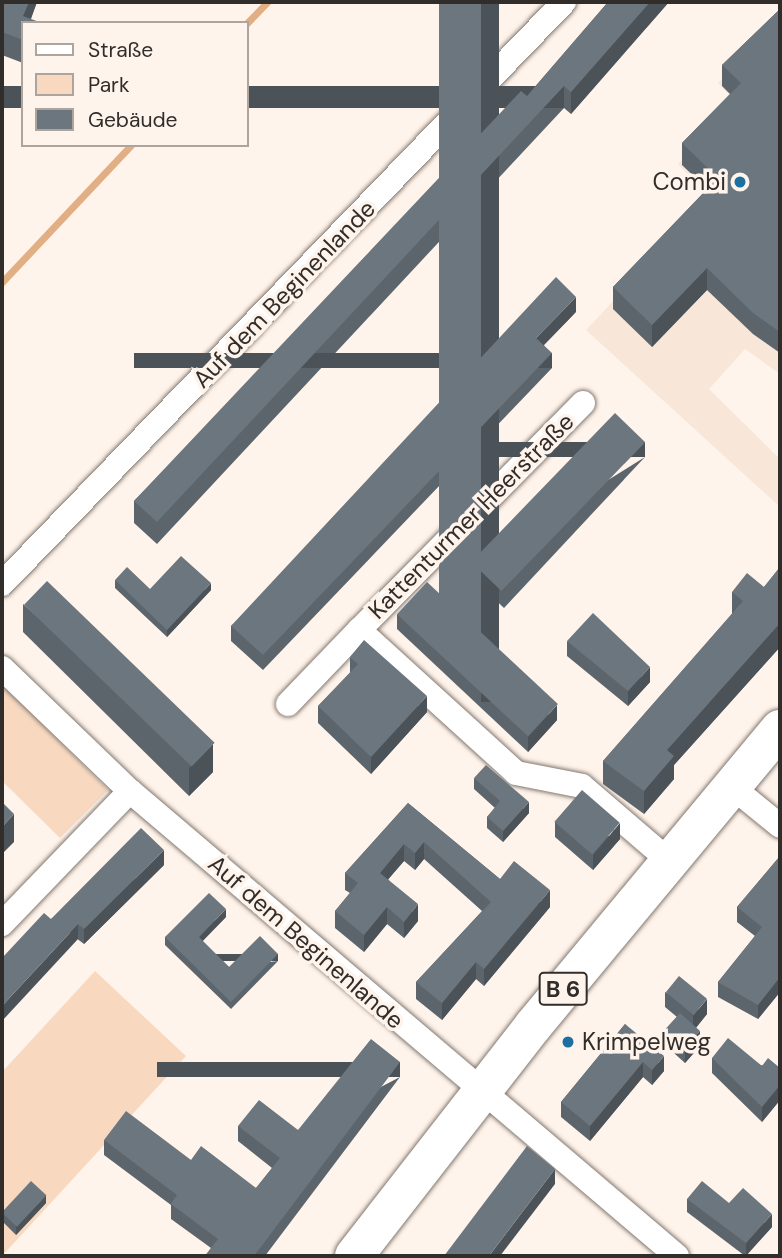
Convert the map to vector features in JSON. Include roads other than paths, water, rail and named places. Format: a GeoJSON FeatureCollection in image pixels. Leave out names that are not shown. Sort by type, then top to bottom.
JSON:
{"type":"FeatureCollection","features":[{"type":"Feature","properties":{"kind":"main road","name":"B 6"},"geometry":{"type":"LineString","coordinates":[[354,1256],[668,860],[780,729]]}},
{"type":"Feature","properties":{"kind":"street","name":"Auf dem Beginenlande"},"geometry":{"type":"LineString","coordinates":[[2,584],[564,2]]}},
{"type":"Feature","properties":{"kind":"street","name":"Kattenturmer Heerstraße"},"geometry":{"type":"LineString","coordinates":[[288,704],[583,403]]}},
{"type":"Feature","properties":{"kind":"street","name":"Kattenturmer Heerstraße"},"geometry":{"type":"LineString","coordinates":[[359,630],[516,773],[582,786],[668,860]]}},
{"type":"Feature","properties":{"kind":"street","name":"Auf dem Beginenlande"},"geometry":{"type":"LineString","coordinates":[[2,668],[130,790],[481,1093]]}},
{"type":"Feature","properties":{"kind":"street"},"geometry":{"type":"LineString","coordinates":[[731,786],[780,826]]}},
{"type":"Feature","properties":{"kind":"street"},"geometry":{"type":"LineString","coordinates":[[2,924],[130,790]]}},
{"type":"Feature","properties":{"kind":"street"},"geometry":{"type":"LineString","coordinates":[[481,1093],[677,1256]]}},
{"type":"Feature","properties":{"kind":"waterway"},"geometry":{"type":"LineString","coordinates":[[248,22],[267,2]]}},
{"type":"Feature","properties":{"kind":"waterway"},"geometry":{"type":"LineString","coordinates":[[2,282],[129,147]]}},
{"type":"Feature","properties":{"kind":"place","name":"Combi"},"geometry":{"type":"Point","coordinates":[740,182]}},
{"type":"Feature","properties":{"kind":"place","name":"Krimpelweg"},"geometry":{"type":"Point","coordinates":[568,1042]}}]}
